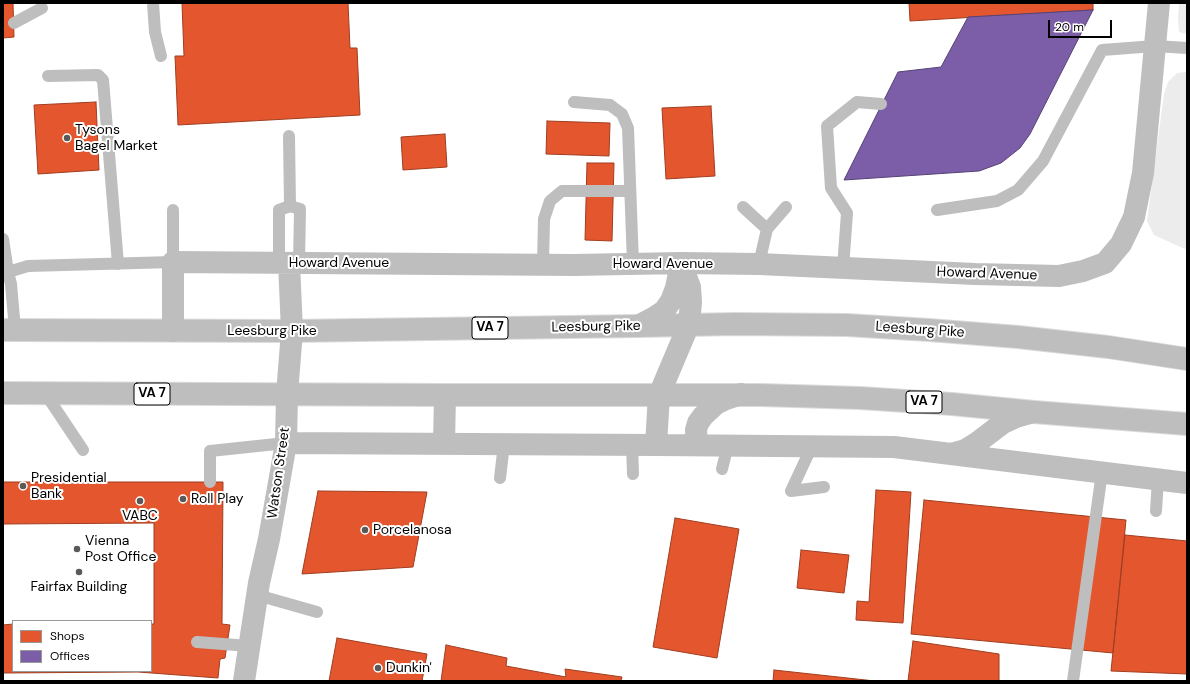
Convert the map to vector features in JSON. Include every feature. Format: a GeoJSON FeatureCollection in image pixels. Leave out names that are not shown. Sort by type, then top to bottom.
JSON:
{"type":"FeatureCollection","features":[{"type":"Feature","properties":{"kind":"main road","name":"Howard Avenue"},"geometry":{"type":"LineString","coordinates":[[172,262],[759,264],[975,274],[1058,276],[1083,271],[1105,263],[1121,244],[1134,217],[1143,173],[1159,3]]}},
{"type":"Feature","properties":{"kind":"main road"},"geometry":{"type":"LineString","coordinates":[[172,262],[173,331]]}},
{"type":"Feature","properties":{"kind":"main road","name":"Watson Street"},"geometry":{"type":"LineString","coordinates":[[244,681],[257,595],[269,539],[286,443],[287,394],[292,331],[289,263]]}},
{"type":"Feature","properties":{"kind":"main road"},"geometry":{"type":"LineString","coordinates":[[656,445],[659,395],[689,324],[691,302],[690,287],[681,264]]}},
{"type":"Feature","properties":{"kind":"main road"},"geometry":{"type":"LineString","coordinates":[[638,326],[655,317],[664,310],[676,288],[681,264]]}},
{"type":"Feature","properties":{"kind":"main road","name":"Leesburg Pike"},"geometry":{"type":"LineString","coordinates":[[7,329],[292,331],[689,324],[847,325],[1018,337],[1187,359]]}},
{"type":"Feature","properties":{"kind":"main road"},"geometry":{"type":"LineString","coordinates":[[1108,348],[1187,343]]}},
{"type":"Feature","properties":{"kind":"main road","name":"VA 7"},"geometry":{"type":"LineString","coordinates":[[7,394],[741,394],[952,404],[1187,424]]}},
{"type":"Feature","properties":{"kind":"main road"},"geometry":{"type":"LineString","coordinates":[[697,445],[696,430],[698,423],[703,416],[716,404],[741,394]]}},
{"type":"Feature","properties":{"kind":"main road"},"geometry":{"type":"LineString","coordinates":[[444,444],[445,395]]}},
{"type":"Feature","properties":{"kind":"main road"},"geometry":{"type":"LineString","coordinates":[[950,454],[965,450],[1003,423],[1016,417],[1034,412]]}},
{"type":"Feature","properties":{"kind":"main road"},"geometry":{"type":"LineString","coordinates":[[286,443],[894,447],[1187,483]]}},
{"type":"Feature","properties":{"kind":"lane"},"geometry":{"type":"LineString","coordinates":[[153,3],[155,32],[161,56]]}},
{"type":"Feature","properties":{"kind":"lane"},"geometry":{"type":"LineString","coordinates":[[14,23],[42,8]]}},
{"type":"Feature","properties":{"kind":"lane"},"geometry":{"type":"LineString","coordinates":[[937,210],[997,201],[1018,190],[1043,160],[1102,50],[1155,46],[1187,48]]}},
{"type":"Feature","properties":{"kind":"lane"},"geometry":{"type":"LineString","coordinates":[[48,76],[98,75],[103,80],[118,264]]}},
{"type":"Feature","properties":{"kind":"lane"},"geometry":{"type":"LineString","coordinates":[[574,102],[610,105],[622,114],[628,128],[633,264]]}},
{"type":"Feature","properties":{"kind":"lane"},"geometry":{"type":"LineString","coordinates":[[842,268],[847,213],[831,188],[827,126],[857,102],[881,104]]}},
{"type":"Feature","properties":{"kind":"lane"},"geometry":{"type":"LineString","coordinates":[[289,136],[289,263]]}},
{"type":"Feature","properties":{"kind":"lane"},"geometry":{"type":"LineString","coordinates":[[542,264],[544,219],[550,201],[562,191],[630,190]]}},
{"type":"Feature","properties":{"kind":"lane"},"geometry":{"type":"LineString","coordinates":[[743,207],[766,229]]}},
{"type":"Feature","properties":{"kind":"lane"},"geometry":{"type":"LineString","coordinates":[[759,264],[766,229],[786,207]]}},
{"type":"Feature","properties":{"kind":"lane"},"geometry":{"type":"LineString","coordinates":[[289,263],[290,209]]}},
{"type":"Feature","properties":{"kind":"lane"},"geometry":{"type":"LineString","coordinates":[[172,262],[173,210]]}},
{"type":"Feature","properties":{"kind":"lane"},"geometry":{"type":"LineString","coordinates":[[3,239],[11,284],[7,329]]}},
{"type":"Feature","properties":{"kind":"lane","name":"Howard Avenue"},"geometry":{"type":"LineString","coordinates":[[8,272],[28,266],[172,262]]}},
{"type":"Feature","properties":{"kind":"lane"},"geometry":{"type":"LineString","coordinates":[[45,393],[83,450]]}},
{"type":"Feature","properties":{"kind":"lane"},"geometry":{"type":"LineString","coordinates":[[210,482],[210,451],[286,443]]}},
{"type":"Feature","properties":{"kind":"lane"},"geometry":{"type":"LineString","coordinates":[[500,478],[504,444]]}},
{"type":"Feature","properties":{"kind":"lane"},"geometry":{"type":"LineString","coordinates":[[632,445],[633,474]]}},
{"type":"Feature","properties":{"kind":"lane"},"geometry":{"type":"LineString","coordinates":[[722,469],[728,445]]}},
{"type":"Feature","properties":{"kind":"lane"},"geometry":{"type":"LineString","coordinates":[[812,446],[791,491],[824,487]]}},
{"type":"Feature","properties":{"kind":"lane"},"geometry":{"type":"LineString","coordinates":[[1073,681],[1102,472]]}},
{"type":"Feature","properties":{"kind":"lane"},"geometry":{"type":"LineString","coordinates":[[1156,511],[1158,479]]}},
{"type":"Feature","properties":{"kind":"lane"},"geometry":{"type":"LineString","coordinates":[[257,595],[316,612]]}},
{"type":"Feature","properties":{"kind":"lane"},"geometry":{"type":"LineString","coordinates":[[197,642],[249,646]]}},
{"type":"Feature","properties":{"kind":"shaded area"},"geometry":{"type":"Polygon","coordinates":[[[1179,3],[1187,3],[1187,34],[1179,32],[1179,3]]]}},
{"type":"Feature","properties":{"kind":"shaded area"},"geometry":{"type":"Polygon","coordinates":[[[1187,72],[1187,250],[1154,235],[1147,221],[1164,94],[1168,82],[1177,73],[1187,72]]]}},
{"type":"Feature","properties":{"kind":"building: Shops"},"geometry":{"type":"Polygon","coordinates":[[[3,3],[13,3],[14,37],[3,38],[3,3]]]}},
{"type":"Feature","properties":{"kind":"building: Shops"},"geometry":{"type":"Polygon","coordinates":[[[182,3],[348,3],[350,48],[357,48],[360,115],[178,125],[175,56],[184,56],[182,3]]]}},
{"type":"Feature","properties":{"kind":"building: Shops"},"geometry":{"type":"Polygon","coordinates":[[[909,3],[1093,3],[1093,10],[910,21],[909,3]]]}},
{"type":"Feature","properties":{"kind":"building: Shops","name":"Tysons Bagel Market"},"geometry":{"type":"Polygon","coordinates":[[[96,102],[99,170],[38,174],[34,105],[96,102]]]}},
{"type":"Feature","properties":{"kind":"building: Shops"},"geometry":{"type":"Polygon","coordinates":[[[711,106],[715,176],[666,179],[662,108],[711,106]]]}},
{"type":"Feature","properties":{"kind":"building: Shops"},"geometry":{"type":"Polygon","coordinates":[[[547,121],[610,123],[609,156],[546,154],[547,121]]]}},
{"type":"Feature","properties":{"kind":"building: Shops"},"geometry":{"type":"Polygon","coordinates":[[[445,134],[447,167],[403,170],[401,137],[445,134]]]}},
{"type":"Feature","properties":{"kind":"building: Shops"},"geometry":{"type":"Polygon","coordinates":[[[587,163],[614,163],[612,241],[585,240],[587,163]]]}},
{"type":"Feature","properties":{"kind":"building: Shops"},"geometry":{"type":"Polygon","coordinates":[[[3,482],[223,482],[222,624],[230,625],[225,658],[220,659],[218,678],[138,672],[3,673],[3,482]]]}},
{"type":"Feature","properties":{"kind":"building: Shops"},"geometry":{"type":"Polygon","coordinates":[[[876,490],[911,492],[903,623],[856,620],[857,601],[869,602],[876,490]]]}},
{"type":"Feature","properties":{"kind":"building: Shops","name":"Porcelanosa"},"geometry":{"type":"Polygon","coordinates":[[[318,491],[427,492],[413,567],[302,574],[318,491]]]}},
{"type":"Feature","properties":{"kind":"building: Shops"},"geometry":{"type":"Polygon","coordinates":[[[924,500],[1126,520],[1113,653],[911,634],[924,500]]]}},
{"type":"Feature","properties":{"kind":"building: Shops"},"geometry":{"type":"Polygon","coordinates":[[[675,518],[739,529],[717,658],[653,647],[675,518]]]}},
{"type":"Feature","properties":{"kind":"building: Shops","name":"Fairfax Building"},"geometry":{"type":"Polygon","coordinates":[[[154,523],[154,624],[152,624],[152,620],[12,620],[12,624],[3,625],[3,524],[154,523]]]}},
{"type":"Feature","properties":{"kind":"building: Shops"},"geometry":{"type":"Polygon","coordinates":[[[1125,535],[1187,541],[1187,674],[1111,671],[1125,535]]]}},
{"type":"Feature","properties":{"kind":"building: Shops"},"geometry":{"type":"Polygon","coordinates":[[[801,550],[849,555],[844,593],[797,588],[801,550]]]}},
{"type":"Feature","properties":{"kind":"building: Shops","name":"Dunkin'"},"geometry":{"type":"Polygon","coordinates":[[[337,638],[427,654],[422,681],[329,681],[337,638]]]}},
{"type":"Feature","properties":{"kind":"building: Shops"},"geometry":{"type":"Polygon","coordinates":[[[913,641],[999,654],[999,681],[908,681],[913,641]]]}},
{"type":"Feature","properties":{"kind":"building: Shops"},"geometry":{"type":"Polygon","coordinates":[[[446,645],[507,658],[506,666],[566,677],[565,669],[622,677],[621,681],[441,681],[446,645]]]}},
{"type":"Feature","properties":{"kind":"building: Shops"},"geometry":{"type":"Polygon","coordinates":[[[774,670],[875,681],[773,681],[774,670]]]}},
{"type":"Feature","properties":{"kind":"building: Offices"},"geometry":{"type":"Polygon","coordinates":[[[1093,10],[1030,134],[1020,148],[1001,163],[979,171],[844,180],[898,72],[941,67],[968,17],[1093,10]]]}},
{"type":"Feature","properties":{"kind":"place","name":"Tysons Bagel Market"},"geometry":{"type":"Point","coordinates":[67,138]}},
{"type":"Feature","properties":{"kind":"place","name":"Presidential Bank"},"geometry":{"type":"Point","coordinates":[23,486]}},
{"type":"Feature","properties":{"kind":"place","name":"Roll Play"},"geometry":{"type":"Point","coordinates":[183,499]}},
{"type":"Feature","properties":{"kind":"place","name":"VABC"},"geometry":{"type":"Point","coordinates":[140,501]}},
{"type":"Feature","properties":{"kind":"place","name":"Porcelanosa"},"geometry":{"type":"Point","coordinates":[365,530]}},
{"type":"Feature","properties":{"kind":"place","name":"Vienna Post Office"},"geometry":{"type":"Point","coordinates":[77,549]}},
{"type":"Feature","properties":{"kind":"place","name":"Fairfax Building"},"geometry":{"type":"Point","coordinates":[79,572]}},
{"type":"Feature","properties":{"kind":"place","name":"Dunkin'"},"geometry":{"type":"Point","coordinates":[378,668]}}]}
